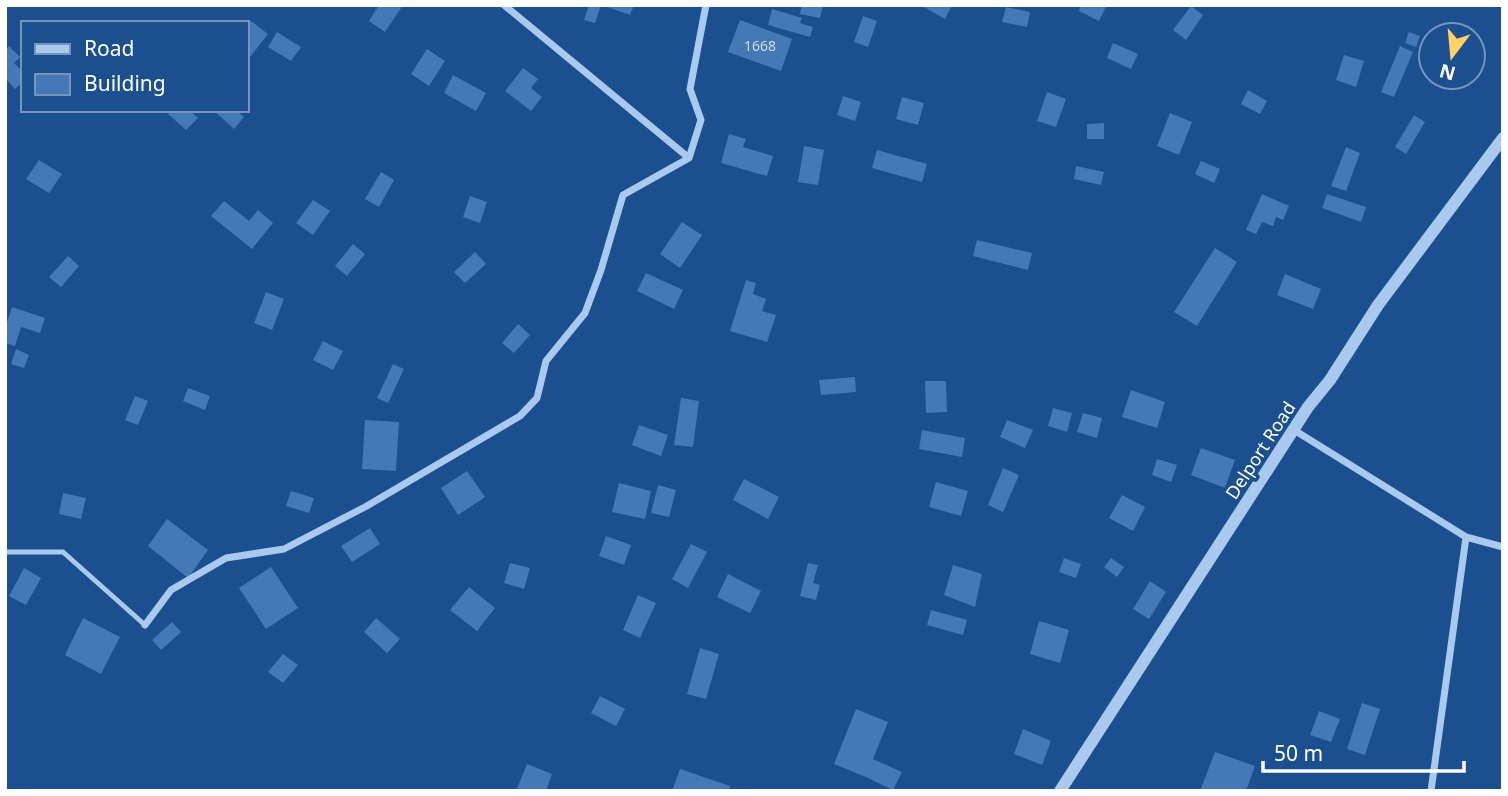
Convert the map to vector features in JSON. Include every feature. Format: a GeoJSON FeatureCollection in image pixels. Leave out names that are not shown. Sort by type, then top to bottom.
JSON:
{"type":"FeatureCollection","features":[{"type":"Feature","properties":{"kind":"street"},"geometry":{"type":"LineString","coordinates":[[504,5],[689,158]]}},
{"type":"Feature","properties":{"kind":"street"},"geometry":{"type":"LineString","coordinates":[[145,625],[171,590],[226,558],[284,549],[365,507],[520,416],[537,398],[546,360],[585,313],[624,195],[689,158],[701,120],[690,89],[706,5]]}},
{"type":"Feature","properties":{"kind":"street","name":"Delport Road"},"geometry":{"type":"LineString","coordinates":[[1060,791],[1308,407],[1331,380],[1378,305],[1503,138]]}},
{"type":"Feature","properties":{"kind":"street"},"geometry":{"type":"LineString","coordinates":[[1294,430],[1466,537],[1503,547]]}},
{"type":"Feature","properties":{"kind":"street"},"geometry":{"type":"LineString","coordinates":[[1431,791],[1466,537]]}},
{"type":"Feature","properties":{"kind":"lane"},"geometry":{"type":"LineString","coordinates":[[5,552],[63,552],[145,625]]}},
{"type":"Feature","properties":{"kind":"building"},"geometry":{"type":"Polygon","coordinates":[[[379,5],[403,5],[385,32],[369,21],[379,5]]]}},
{"type":"Feature","properties":{"kind":"building"},"geometry":{"type":"Polygon","coordinates":[[[589,5],[601,5],[595,23],[584,20],[589,5]]]}},
{"type":"Feature","properties":{"kind":"building"},"geometry":{"type":"Polygon","coordinates":[[[602,5],[634,5],[630,15],[602,5]]]}},
{"type":"Feature","properties":{"kind":"building"},"geometry":{"type":"Polygon","coordinates":[[[802,5],[823,5],[820,18],[800,14],[802,5]]]}},
{"type":"Feature","properties":{"kind":"building"},"geometry":{"type":"Polygon","coordinates":[[[952,5],[945,19],[924,7],[952,5]]]}},
{"type":"Feature","properties":{"kind":"building"},"geometry":{"type":"Polygon","coordinates":[[[1081,5],[1107,5],[1099,21],[1079,11],[1081,5]]]}},
{"type":"Feature","properties":{"kind":"building"},"geometry":{"type":"Polygon","coordinates":[[[1191,6],[1203,15],[1186,40],[1173,30],[1191,6]]]}},
{"type":"Feature","properties":{"kind":"building"},"geometry":{"type":"Polygon","coordinates":[[[1006,7],[1030,12],[1027,27],[1002,22],[1006,7]]]}},
{"type":"Feature","properties":{"kind":"building"},"geometry":{"type":"Polygon","coordinates":[[[772,9],[802,18],[800,23],[813,27],[810,37],[768,25],[772,9]]]}},
{"type":"Feature","properties":{"kind":"building"},"geometry":{"type":"Polygon","coordinates":[[[863,16],[877,21],[868,47],[854,42],[863,16]]]}},
{"type":"Feature","properties":{"kind":"building"},"geometry":{"type":"Polygon","coordinates":[[[740,20],[792,39],[781,71],[728,52],[740,20]]]}},
{"type":"Feature","properties":{"kind":"building"},"geometry":{"type":"Polygon","coordinates":[[[251,21],[268,34],[248,60],[248,26],[251,21]]]}},
{"type":"Feature","properties":{"kind":"building"},"geometry":{"type":"Polygon","coordinates":[[[277,32],[301,47],[291,61],[268,47],[277,32]]]}},
{"type":"Feature","properties":{"kind":"building"},"geometry":{"type":"Polygon","coordinates":[[[1409,32],[1417,35],[1416,47],[1405,43],[1409,32]]]}},
{"type":"Feature","properties":{"kind":"building"},"geometry":{"type":"Polygon","coordinates":[[[1113,43],[1138,54],[1131,69],[1107,58],[1113,43]]]}},
{"type":"Feature","properties":{"kind":"building"},"geometry":{"type":"Polygon","coordinates":[[[9,46],[20,57],[14,63],[21,70],[21,84],[15,89],[5,78],[5,50],[9,46]]]}},
{"type":"Feature","properties":{"kind":"building"},"geometry":{"type":"Polygon","coordinates":[[[1400,46],[1413,52],[1394,97],[1381,92],[1400,46]]]}},
{"type":"Feature","properties":{"kind":"building"},"geometry":{"type":"Polygon","coordinates":[[[427,49],[445,61],[429,86],[411,74],[427,49]]]}},
{"type":"Feature","properties":{"kind":"building"},"geometry":{"type":"Polygon","coordinates":[[[1344,55],[1364,61],[1356,87],[1336,80],[1344,55]]]}},
{"type":"Feature","properties":{"kind":"building"},"geometry":{"type":"Polygon","coordinates":[[[523,68],[538,79],[531,88],[542,97],[531,111],[505,91],[523,68]]]}},
{"type":"Feature","properties":{"kind":"building"},"geometry":{"type":"Polygon","coordinates":[[[453,75],[486,93],[476,111],[444,93],[453,75]]]}},
{"type":"Feature","properties":{"kind":"building"},"geometry":{"type":"Polygon","coordinates":[[[1248,90],[1267,101],[1260,114],[1241,104],[1248,90]]]}},
{"type":"Feature","properties":{"kind":"building"},"geometry":{"type":"Polygon","coordinates":[[[1047,92],[1066,99],[1056,127],[1037,121],[1047,92]]]}},
{"type":"Feature","properties":{"kind":"building"},"geometry":{"type":"Polygon","coordinates":[[[843,96],[861,102],[855,121],[837,115],[843,96]]]}},
{"type":"Feature","properties":{"kind":"building"},"geometry":{"type":"Polygon","coordinates":[[[902,97],[924,103],[918,125],[896,119],[902,97]]]}},
{"type":"Feature","properties":{"kind":"building"},"geometry":{"type":"Polygon","coordinates":[[[191,112],[198,118],[186,130],[168,114],[191,112]]]}},
{"type":"Feature","properties":{"kind":"building"},"geometry":{"type":"Polygon","coordinates":[[[215,112],[238,112],[244,117],[234,129],[215,112]]]}},
{"type":"Feature","properties":{"kind":"building"},"geometry":{"type":"Polygon","coordinates":[[[1170,113],[1192,122],[1179,155],[1157,146],[1170,113]]]}},
{"type":"Feature","properties":{"kind":"building"},"geometry":{"type":"Polygon","coordinates":[[[1414,115],[1425,122],[1406,154],[1395,147],[1414,115]]]}},
{"type":"Feature","properties":{"kind":"building"},"geometry":{"type":"Polygon","coordinates":[[[1104,123],[1104,139],[1087,139],[1087,124],[1104,123]]]}},
{"type":"Feature","properties":{"kind":"building"},"geometry":{"type":"Polygon","coordinates":[[[729,134],[746,139],[743,147],[773,156],[767,176],[721,163],[729,134]]]}},
{"type":"Feature","properties":{"kind":"building"},"geometry":{"type":"Polygon","coordinates":[[[804,146],[824,150],[818,185],[798,182],[804,146]]]}},
{"type":"Feature","properties":{"kind":"building"},"geometry":{"type":"Polygon","coordinates":[[[1346,147],[1360,153],[1346,191],[1331,186],[1346,147]]]}},
{"type":"Feature","properties":{"kind":"building"},"geometry":{"type":"Polygon","coordinates":[[[877,150],[927,164],[922,182],[872,168],[877,150]]]}},
{"type":"Feature","properties":{"kind":"building"},"geometry":{"type":"Polygon","coordinates":[[[39,160],[62,174],[49,193],[26,179],[39,160]]]}},
{"type":"Feature","properties":{"kind":"building"},"geometry":{"type":"Polygon","coordinates":[[[1201,161],[1220,169],[1214,183],[1195,174],[1201,161]]]}},
{"type":"Feature","properties":{"kind":"building"},"geometry":{"type":"Polygon","coordinates":[[[1076,166],[1104,172],[1101,185],[1074,179],[1076,166]]]}},
{"type":"Feature","properties":{"kind":"building"},"geometry":{"type":"Polygon","coordinates":[[[381,172],[394,180],[379,207],[365,199],[381,172]]]}},
{"type":"Feature","properties":{"kind":"building"},"geometry":{"type":"Polygon","coordinates":[[[1262,194],[1289,206],[1283,220],[1276,217],[1273,226],[1262,222],[1256,234],[1246,230],[1262,194]]]}},
{"type":"Feature","properties":{"kind":"building"},"geometry":{"type":"Polygon","coordinates":[[[1327,194],[1366,207],[1361,222],[1322,208],[1327,194]]]}},
{"type":"Feature","properties":{"kind":"building"},"geometry":{"type":"Polygon","coordinates":[[[470,196],[487,202],[480,223],[463,217],[470,196]]]}},
{"type":"Feature","properties":{"kind":"building"},"geometry":{"type":"Polygon","coordinates":[[[313,200],[330,211],[313,235],[296,223],[313,200]]]}},
{"type":"Feature","properties":{"kind":"building"},"geometry":{"type":"Polygon","coordinates":[[[224,201],[249,221],[258,210],[273,223],[252,249],[211,216],[224,201]]]}},
{"type":"Feature","properties":{"kind":"building"},"geometry":{"type":"Polygon","coordinates":[[[682,222],[702,235],[680,268],[660,254],[682,222]]]}},
{"type":"Feature","properties":{"kind":"building"},"geometry":{"type":"Polygon","coordinates":[[[977,240],[1032,253],[1028,270],[973,256],[977,240]]]}},
{"type":"Feature","properties":{"kind":"building"},"geometry":{"type":"Polygon","coordinates":[[[353,244],[365,254],[347,276],[335,266],[353,244]]]}},
{"type":"Feature","properties":{"kind":"building"},"geometry":{"type":"Polygon","coordinates":[[[1215,248],[1237,262],[1197,326],[1174,312],[1215,248]]]}},
{"type":"Feature","properties":{"kind":"building"},"geometry":{"type":"Polygon","coordinates":[[[475,252],[486,264],[465,283],[454,272],[475,252]]]}},
{"type":"Feature","properties":{"kind":"building"},"geometry":{"type":"Polygon","coordinates":[[[68,256],[79,266],[61,287],[49,277],[68,256]]]}},
{"type":"Feature","properties":{"kind":"building"},"geometry":{"type":"Polygon","coordinates":[[[646,273],[683,290],[674,309],[637,291],[646,273]]]}},
{"type":"Feature","properties":{"kind":"building"},"geometry":{"type":"Polygon","coordinates":[[[1285,274],[1321,289],[1313,309],[1277,295],[1285,274]]]}},
{"type":"Feature","properties":{"kind":"building"},"geometry":{"type":"Polygon","coordinates":[[[746,280],[756,283],[753,294],[766,299],[762,311],[776,315],[767,342],[730,331],[746,280]]]}},
{"type":"Feature","properties":{"kind":"building"},"geometry":{"type":"Polygon","coordinates":[[[266,292],[284,299],[272,330],[254,323],[266,292]]]}},
{"type":"Feature","properties":{"kind":"building"},"geometry":{"type":"Polygon","coordinates":[[[12,307],[45,318],[40,333],[21,327],[15,346],[5,343],[5,329],[12,307]]]}},
{"type":"Feature","properties":{"kind":"building"},"geometry":{"type":"Polygon","coordinates":[[[518,324],[530,335],[514,353],[502,343],[518,324]]]}},
{"type":"Feature","properties":{"kind":"building"},"geometry":{"type":"Polygon","coordinates":[[[323,341],[343,351],[333,370],[313,360],[323,341]]]}},
{"type":"Feature","properties":{"kind":"building"},"geometry":{"type":"Polygon","coordinates":[[[16,349],[29,355],[24,368],[11,364],[16,349]]]}},
{"type":"Feature","properties":{"kind":"building"},"geometry":{"type":"Polygon","coordinates":[[[393,364],[404,369],[388,403],[377,398],[393,364]]]}},
{"type":"Feature","properties":{"kind":"building"},"geometry":{"type":"Polygon","coordinates":[[[855,377],[856,392],[821,395],[819,380],[855,377]]]}},
{"type":"Feature","properties":{"kind":"building"},"geometry":{"type":"Polygon","coordinates":[[[925,381],[946,381],[947,412],[926,413],[925,381]]]}},
{"type":"Feature","properties":{"kind":"building"},"geometry":{"type":"Polygon","coordinates":[[[188,388],[210,396],[205,410],[183,401],[188,388]]]}},
{"type":"Feature","properties":{"kind":"building"},"geometry":{"type":"Polygon","coordinates":[[[1131,390],[1165,402],[1157,428],[1122,417],[1131,390]]]}},
{"type":"Feature","properties":{"kind":"building"},"geometry":{"type":"Polygon","coordinates":[[[135,396],[148,401],[138,425],[125,420],[135,396]]]}},
{"type":"Feature","properties":{"kind":"building"},"geometry":{"type":"Polygon","coordinates":[[[681,398],[699,401],[693,447],[674,445],[681,398]]]}},
{"type":"Feature","properties":{"kind":"building"},"geometry":{"type":"Polygon","coordinates":[[[1053,408],[1072,413],[1067,432],[1048,426],[1053,408]]]}},
{"type":"Feature","properties":{"kind":"building"},"geometry":{"type":"Polygon","coordinates":[[[1083,413],[1102,418],[1097,438],[1077,432],[1083,413]]]}},
{"type":"Feature","properties":{"kind":"building"},"geometry":{"type":"Polygon","coordinates":[[[365,420],[399,422],[396,471],[362,469],[365,420]]]}},
{"type":"Feature","properties":{"kind":"building"},"geometry":{"type":"Polygon","coordinates":[[[1007,420],[1033,430],[1025,448],[1000,437],[1007,420]]]}},
{"type":"Feature","properties":{"kind":"building"},"geometry":{"type":"Polygon","coordinates":[[[639,425],[668,435],[661,456],[632,445],[639,425]]]}},
{"type":"Feature","properties":{"kind":"building"},"geometry":{"type":"Polygon","coordinates":[[[922,430],[965,438],[962,457],[919,449],[922,430]]]}},
{"type":"Feature","properties":{"kind":"building"},"geometry":{"type":"Polygon","coordinates":[[[1201,448],[1235,460],[1225,488],[1191,475],[1201,448]]]}},
{"type":"Feature","properties":{"kind":"building"},"geometry":{"type":"Polygon","coordinates":[[[1157,459],[1177,465],[1171,482],[1152,475],[1157,459]]]}},
{"type":"Feature","properties":{"kind":"building"},"geometry":{"type":"Polygon","coordinates":[[[1003,468],[1019,475],[1003,512],[988,505],[1003,468]]]}},
{"type":"Feature","properties":{"kind":"building"},"geometry":{"type":"Polygon","coordinates":[[[467,471],[485,497],[458,515],[441,488],[467,471]]]}},
{"type":"Feature","properties":{"kind":"building"},"geometry":{"type":"Polygon","coordinates":[[[744,479],[779,497],[768,519],[733,500],[744,479]]]}},
{"type":"Feature","properties":{"kind":"building"},"geometry":{"type":"Polygon","coordinates":[[[936,482],[968,491],[961,516],[929,507],[936,482]]]}},
{"type":"Feature","properties":{"kind":"building"},"geometry":{"type":"Polygon","coordinates":[[[619,483],[651,491],[645,519],[612,512],[619,483]]]}},
{"type":"Feature","properties":{"kind":"building"},"geometry":{"type":"Polygon","coordinates":[[[658,485],[676,490],[669,517],[651,513],[658,485]]]}},
{"type":"Feature","properties":{"kind":"building"},"geometry":{"type":"Polygon","coordinates":[[[291,491],[314,498],[309,513],[286,506],[291,491]]]}},
{"type":"Feature","properties":{"kind":"building"},"geometry":{"type":"Polygon","coordinates":[[[63,493],[86,498],[81,519],[59,514],[63,493]]]}},
{"type":"Feature","properties":{"kind":"building"},"geometry":{"type":"Polygon","coordinates":[[[1122,495],[1145,507],[1133,531],[1109,518],[1122,495]]]}},
{"type":"Feature","properties":{"kind":"building"},"geometry":{"type":"Polygon","coordinates":[[[167,519],[208,550],[188,578],[148,546],[167,519]]]}},
{"type":"Feature","properties":{"kind":"building"},"geometry":{"type":"Polygon","coordinates":[[[370,528],[380,544],[352,562],[341,546],[370,528]]]}},
{"type":"Feature","properties":{"kind":"building"},"geometry":{"type":"Polygon","coordinates":[[[606,536],[631,545],[624,565],[599,556],[606,536]]]}},
{"type":"Feature","properties":{"kind":"building"},"geometry":{"type":"Polygon","coordinates":[[[691,544],[707,552],[688,588],[672,579],[691,544]]]}},
{"type":"Feature","properties":{"kind":"building"},"geometry":{"type":"Polygon","coordinates":[[[1064,558],[1081,564],[1076,578],[1059,572],[1064,558]]]}},
{"type":"Feature","properties":{"kind":"building"},"geometry":{"type":"Polygon","coordinates":[[[1111,558],[1124,567],[1117,577],[1104,567],[1111,558]]]}},
{"type":"Feature","properties":{"kind":"building"},"geometry":{"type":"Polygon","coordinates":[[[510,563],[530,568],[524,589],[504,583],[510,563]]]}},
{"type":"Feature","properties":{"kind":"building"},"geometry":{"type":"Polygon","coordinates":[[[808,563],[818,565],[813,583],[820,585],[816,600],[800,596],[808,563]]]}},
{"type":"Feature","properties":{"kind":"building"},"geometry":{"type":"Polygon","coordinates":[[[953,565],[982,574],[975,607],[944,595],[953,565]]]}},
{"type":"Feature","properties":{"kind":"building"},"geometry":{"type":"Polygon","coordinates":[[[271,567],[298,608],[266,629],[239,588],[271,567]]]}},
{"type":"Feature","properties":{"kind":"building"},"geometry":{"type":"Polygon","coordinates":[[[24,568],[41,578],[26,605],[9,596],[24,568]]]}},
{"type":"Feature","properties":{"kind":"building"},"geometry":{"type":"Polygon","coordinates":[[[728,574],[761,591],[750,613],[717,597],[728,574]]]}},
{"type":"Feature","properties":{"kind":"building"},"geometry":{"type":"Polygon","coordinates":[[[1150,581],[1166,592],[1149,619],[1133,609],[1150,581]]]}},
{"type":"Feature","properties":{"kind":"building"},"geometry":{"type":"Polygon","coordinates":[[[469,587],[495,608],[477,631],[450,610],[469,587]]]}},
{"type":"Feature","properties":{"kind":"building"},"geometry":{"type":"Polygon","coordinates":[[[638,595],[656,603],[640,638],[623,630],[638,595]]]}},
{"type":"Feature","properties":{"kind":"building"},"geometry":{"type":"Polygon","coordinates":[[[931,610],[967,620],[963,635],[927,625],[931,610]]]}},
{"type":"Feature","properties":{"kind":"building"},"geometry":{"type":"Polygon","coordinates":[[[83,618],[120,637],[101,674],[65,655],[83,618]]]}},
{"type":"Feature","properties":{"kind":"building"},"geometry":{"type":"Polygon","coordinates":[[[376,618],[400,639],[387,653],[364,632],[376,618]]]}},
{"type":"Feature","properties":{"kind":"building"},"geometry":{"type":"Polygon","coordinates":[[[1039,621],[1069,630],[1060,663],[1030,654],[1039,621]]]}},
{"type":"Feature","properties":{"kind":"building"},"geometry":{"type":"Polygon","coordinates":[[[172,622],[181,632],[161,650],[152,640],[172,622]]]}},
{"type":"Feature","properties":{"kind":"building"},"geometry":{"type":"Polygon","coordinates":[[[700,648],[719,654],[706,699],[687,694],[700,648]]]}},
{"type":"Feature","properties":{"kind":"building"},"geometry":{"type":"Polygon","coordinates":[[[283,654],[298,665],[283,683],[268,672],[283,654]]]}},
{"type":"Feature","properties":{"kind":"building"},"geometry":{"type":"Polygon","coordinates":[[[600,696],[625,709],[616,726],[591,713],[600,696]]]}},
{"type":"Feature","properties":{"kind":"building"},"geometry":{"type":"Polygon","coordinates":[[[1362,703],[1380,709],[1365,755],[1347,749],[1362,703]]]}},
{"type":"Feature","properties":{"kind":"building"},"geometry":{"type":"Polygon","coordinates":[[[856,709],[888,722],[873,759],[902,772],[893,790],[834,764],[856,709]]]}},
{"type":"Feature","properties":{"kind":"building"},"geometry":{"type":"Polygon","coordinates":[[[1319,711],[1340,719],[1331,742],[1310,735],[1319,711]]]}},
{"type":"Feature","properties":{"kind":"building"},"geometry":{"type":"Polygon","coordinates":[[[1023,729],[1051,741],[1042,765],[1014,754],[1023,729]]]}},
{"type":"Feature","properties":{"kind":"building"},"geometry":{"type":"Polygon","coordinates":[[[1215,752],[1255,766],[1246,791],[1200,791],[1215,752]]]}},
{"type":"Feature","properties":{"kind":"building"},"geometry":{"type":"Polygon","coordinates":[[[527,764],[552,774],[546,791],[516,791],[527,764]]]}},
{"type":"Feature","properties":{"kind":"building"},"geometry":{"type":"Polygon","coordinates":[[[680,769],[730,786],[729,791],[672,791],[680,769]]]}}]}
